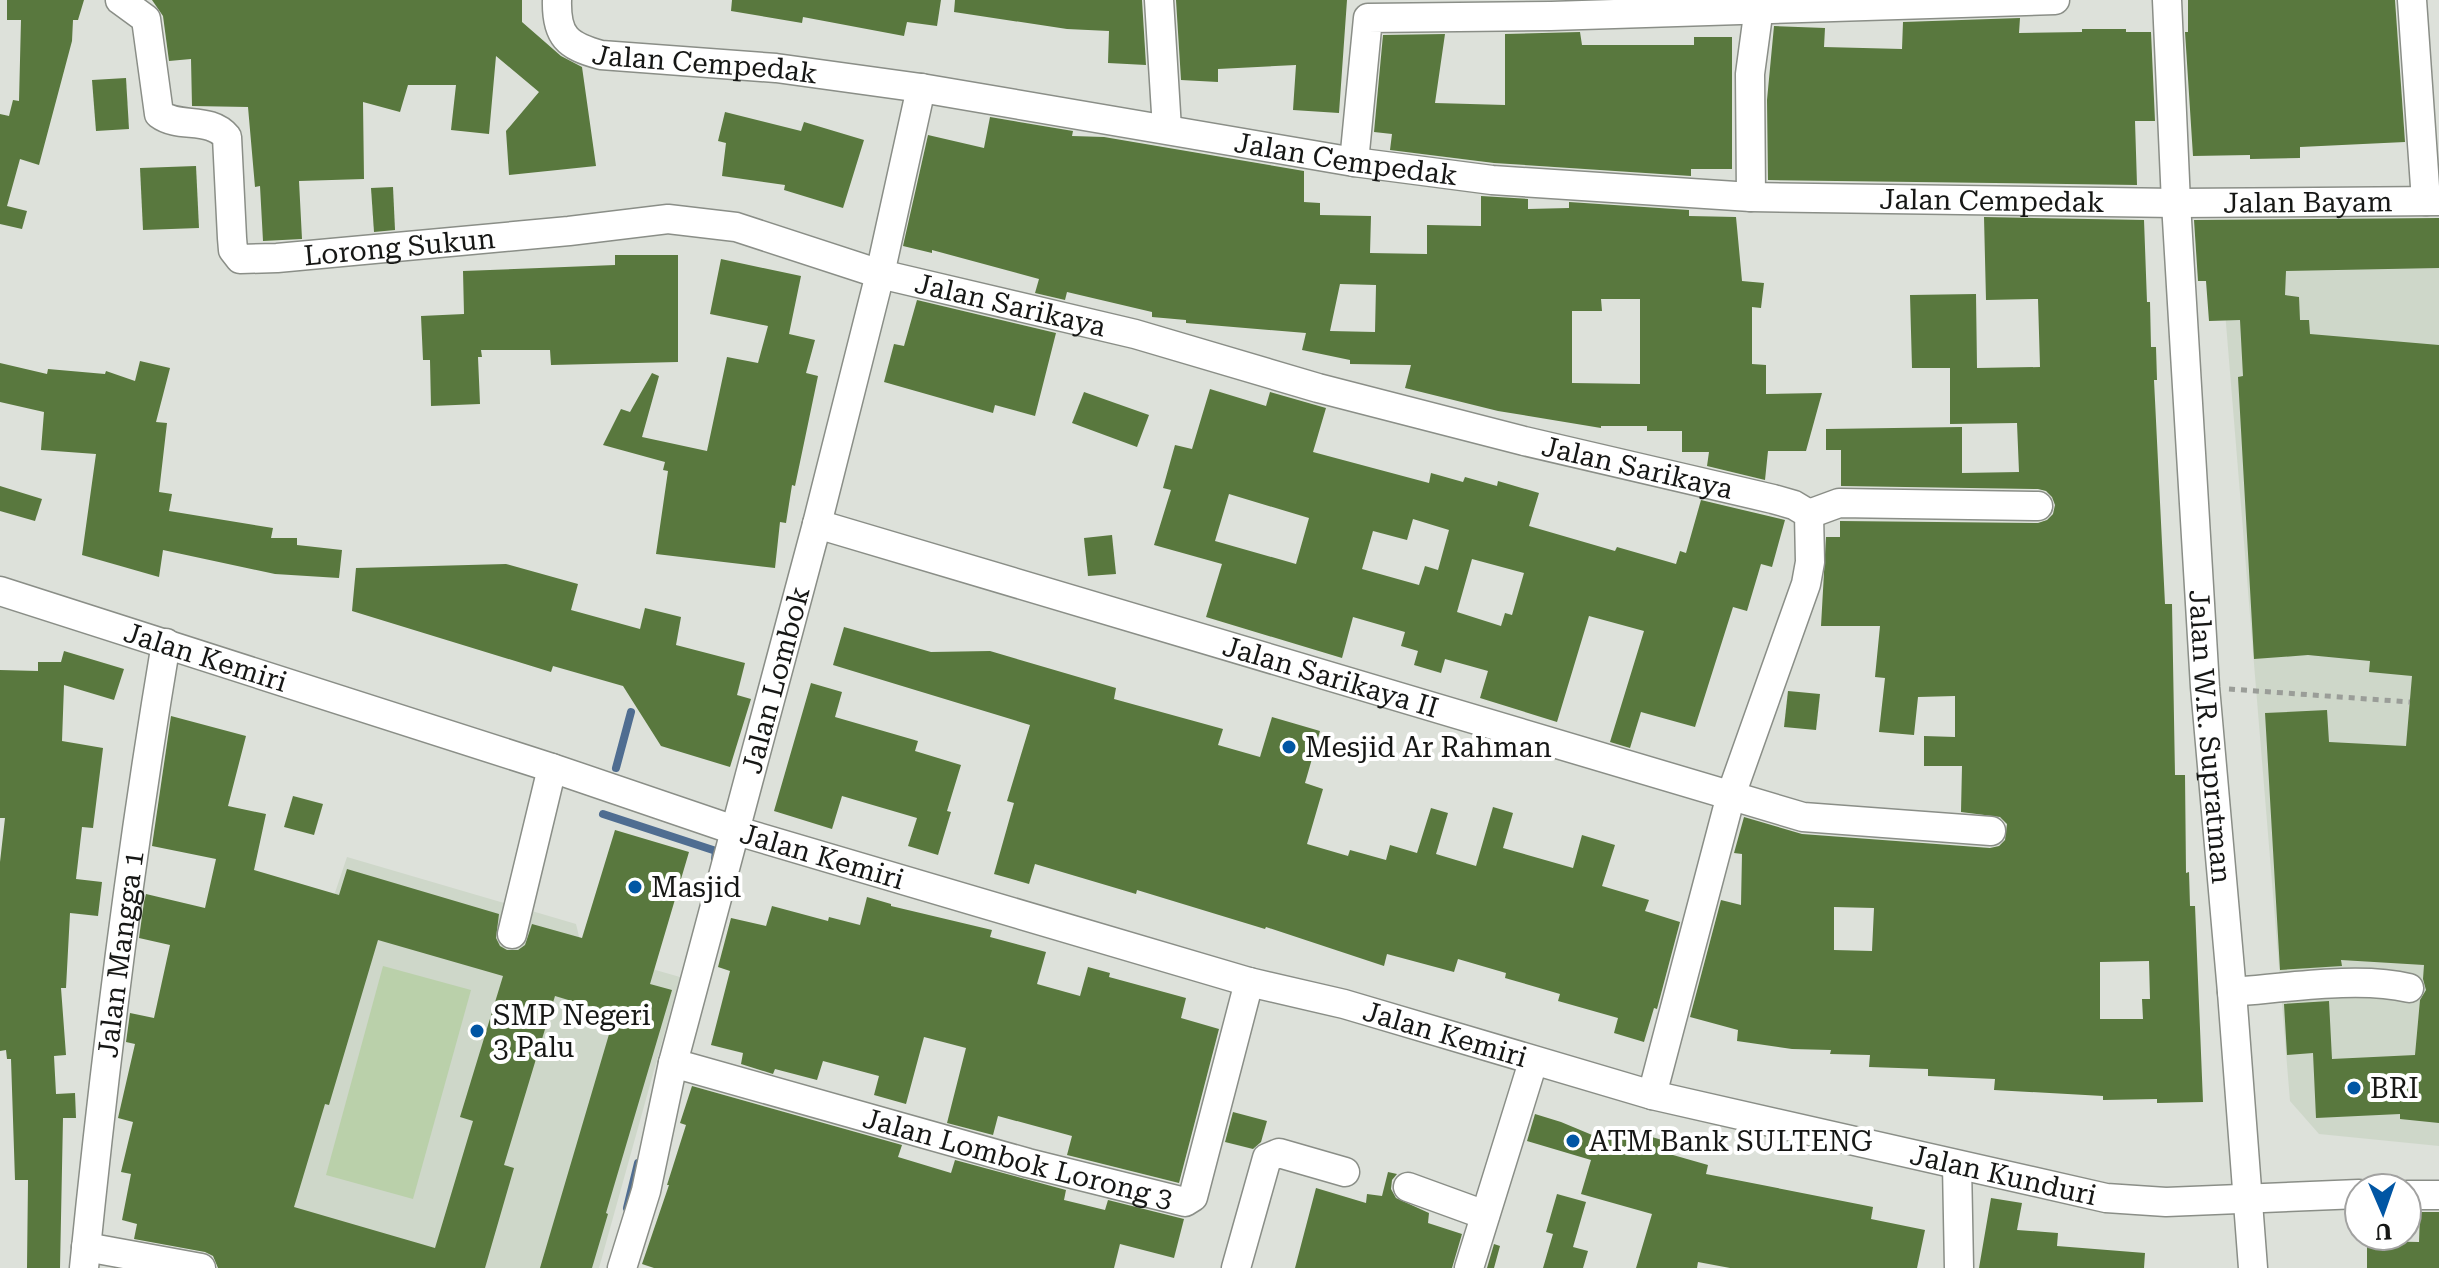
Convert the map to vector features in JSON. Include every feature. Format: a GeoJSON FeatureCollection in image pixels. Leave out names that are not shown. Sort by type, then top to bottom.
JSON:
{"type":"FeatureCollection","features":[{"type":"Feature","properties":{"kind":"street","name":"Lorong Sukun"},"geometry":{"type":"LineString","coordinates":[[120,0],[146,19],[159,114],[173,121],[217,129],[227,137],[233,250],[240,259],[569,231],[668,219],[736,227],[880,274]]}},
{"type":"Feature","properties":{"kind":"street","name":"Jalan Cempedak"},"geometry":{"type":"LineString","coordinates":[[557,0],[560,31],[569,42],[601,55],[776,68],[921,88],[1354,162],[1492,180],[1751,197],[2176,203]]}},
{"type":"Feature","properties":{"kind":"street"},"geometry":{"type":"LineString","coordinates":[[1159,0],[1167,129]]}},
{"type":"Feature","properties":{"kind":"street"},"geometry":{"type":"LineString","coordinates":[[1354,162],[1367,9],[1551,16],[1759,4],[2055,0]]}},
{"type":"Feature","properties":{"kind":"street","name":"Jalan W.R. Supratman"},"geometry":{"type":"LineString","coordinates":[[2167,0],[2205,687],[2253,1268]]}},
{"type":"Feature","properties":{"kind":"street"},"geometry":{"type":"LineString","coordinates":[[2412,0],[2432,201]]}},
{"type":"Feature","properties":{"kind":"street"},"geometry":{"type":"LineString","coordinates":[[1751,197],[1750,74],[1759,4]]}},
{"type":"Feature","properties":{"kind":"street","name":"Jalan Lombok"},"geometry":{"type":"LineString","coordinates":[[625,1267],[646,1191],[673,1063],[737,831],[880,274],[921,88]]}},
{"type":"Feature","properties":{"kind":"street","name":"Jalan Bayam"},"geometry":{"type":"LineString","coordinates":[[2176,203],[2432,201]]}},
{"type":"Feature","properties":{"kind":"street","name":"Jalan Sarikaya"},"geometry":{"type":"LineString","coordinates":[[880,274],[1135,334],[1318,388],[1495,434],[1773,499],[1794,505],[1809,514]]}},
{"type":"Feature","properties":{"kind":"street"},"geometry":{"type":"LineString","coordinates":[[1652,1095],[1731,795],[1806,584],[1810,562],[1809,514],[1839,503],[2038,506]]}},
{"type":"Feature","properties":{"kind":"street","name":"Jalan Sarikaya II"},"geometry":{"type":"LineString","coordinates":[[817,524],[1803,817],[1991,831]]}},
{"type":"Feature","properties":{"kind":"street","name":"Jalan Kemiri"},"geometry":{"type":"LineString","coordinates":[[0,591],[552,768],[737,831],[1249,982],[1344,1004],[1652,1095]]}},
{"type":"Feature","properties":{"kind":"street","name":"Jalan Mangga 1"},"geometry":{"type":"LineString","coordinates":[[85,1257],[103,1076],[138,811],[166,643]]}},
{"type":"Feature","properties":{"kind":"street"},"geometry":{"type":"LineString","coordinates":[[512,934],[552,768]]}},
{"type":"Feature","properties":{"kind":"street","name":"Jalan Lombok Lorong 3"},"geometry":{"type":"LineString","coordinates":[[673,1063],[1013,1159],[1185,1202],[1193,1197],[1249,982]]}},
{"type":"Feature","properties":{"kind":"street"},"geometry":{"type":"LineString","coordinates":[[2232,992],[2355,983],[2394,984],[2409,988]]}},
{"type":"Feature","properties":{"kind":"street"},"geometry":{"type":"LineString","coordinates":[[1469,1268],[1533,1062]]}},
{"type":"Feature","properties":{"kind":"street","name":"Jalan Kunduri"},"geometry":{"type":"LineString","coordinates":[[1652,1095],[2106,1198],[2166,1202],[2343,1195]]}},
{"type":"Feature","properties":{"kind":"street"},"geometry":{"type":"LineString","coordinates":[[1236,1268],[1267,1158],[1279,1153],[1345,1172]]}},
{"type":"Feature","properties":{"kind":"street"},"geometry":{"type":"LineString","coordinates":[[1957,1165],[1959,1268]]}},
{"type":"Feature","properties":{"kind":"street"},"geometry":{"type":"LineString","coordinates":[[1408,1187],[1485,1215]]}},
{"type":"Feature","properties":{"kind":"street"},"geometry":{"type":"LineString","coordinates":[[85,1257],[201,1268]]}},
{"type":"Feature","properties":{"kind":"path"},"geometry":{"type":"LineString","coordinates":[[2205,687],[2410,702]]}},
{"type":"Feature","properties":{"kind":"shaded area"},"geometry":{"type":"Polygon","coordinates":[[[2439,239],[2439,1146],[2319,1134],[2290,1101],[2222,275],[2439,239]]]}},
{"type":"Feature","properties":{"kind":"shaded area","name":"SMP Negeri 3 Palu"},"geometry":{"type":"Polygon","coordinates":[[[347,857],[576,924],[582,949],[680,977],[599,1268],[291,1268],[270,1086],[347,857]]]}},
{"type":"Feature","properties":{"kind":"green space"},"geometry":{"type":"Polygon","coordinates":[[[383,966],[471,990],[413,1199],[326,1175],[383,966]]]}},
{"type":"Feature","properties":{"kind":"building"},"geometry":{"type":"Polygon","coordinates":[[[7,0],[84,0],[78,20],[73,20],[72,41],[39,165],[20,159],[7,206],[27,211],[22,229],[0,224],[0,114],[9,116],[13,100],[19,101],[21,20],[7,20],[7,0]]]}},
{"type":"Feature","properties":{"kind":"building"},"geometry":{"type":"Polygon","coordinates":[[[152,0],[522,0],[522,22],[561,56],[582,67],[596,166],[509,175],[506,131],[539,92],[496,56],[489,134],[451,130],[456,85],[408,85],[400,112],[363,102],[364,179],[299,181],[302,239],[263,241],[260,186],[255,187],[248,107],[192,106],[191,59],[169,61],[163,16],[152,0]]]}},
{"type":"Feature","properties":{"kind":"building"},"geometry":{"type":"Polygon","coordinates":[[[732,0],[941,0],[937,26],[907,22],[904,36],[803,17],[802,23],[731,11],[732,0]]]}},
{"type":"Feature","properties":{"kind":"building"},"geometry":{"type":"Polygon","coordinates":[[[955,0],[1142,0],[1146,65],[1108,63],[1109,31],[1067,29],[954,12],[955,0]]]}},
{"type":"Feature","properties":{"kind":"building"},"geometry":{"type":"Polygon","coordinates":[[[1176,0],[1347,0],[1339,113],[1293,110],[1296,65],[1218,69],[1218,82],[1181,80],[1176,0]]]}},
{"type":"Feature","properties":{"kind":"building"},"geometry":{"type":"Polygon","coordinates":[[[2188,0],[2395,0],[2405,142],[2300,147],[2300,158],[2193,156],[2185,32],[2188,32],[2188,0]]]}},
{"type":"Feature","properties":{"kind":"building"},"geometry":{"type":"Polygon","coordinates":[[[2020,18],[2019,33],[2082,32],[2082,29],[2151,32],[2155,121],[2135,121],[2137,185],[1768,180],[1767,100],[1774,26],[1825,28],[1824,47],[1902,49],[1903,22],[2020,18]]]}},
{"type":"Feature","properties":{"kind":"building"},"geometry":{"type":"Polygon","coordinates":[[[1580,32],[1582,45],[1694,45],[1694,37],[1732,37],[1732,169],[1691,169],[1691,176],[1494,163],[1390,150],[1392,134],[1374,132],[1383,35],[1445,34],[1435,103],[1505,105],[1505,34],[1580,32]]]}},
{"type":"Feature","properties":{"kind":"building"},"geometry":{"type":"Polygon","coordinates":[[[126,78],[129,129],[96,131],[92,80],[126,78]]]}},
{"type":"Feature","properties":{"kind":"building"},"geometry":{"type":"Polygon","coordinates":[[[725,112],[801,131],[804,122],[864,140],[843,208],[784,190],[785,185],[722,176],[726,143],[718,141],[725,112]]]}},
{"type":"Feature","properties":{"kind":"building"},"geometry":{"type":"Polygon","coordinates":[[[990,117],[1073,131],[1072,136],[1104,137],[1304,171],[1304,202],[1320,203],[1320,215],[1371,216],[1370,253],[1427,254],[1427,225],[1481,226],[1481,196],[1528,199],[1528,209],[1569,208],[1569,202],[1689,210],[1689,216],[1736,217],[1742,281],[1764,283],[1761,308],[1752,307],[1752,364],[1766,365],[1766,394],[1822,393],[1806,451],[1768,451],[1765,480],[1707,466],[1709,452],[1682,452],[1682,431],[1647,431],[1647,426],[1601,428],[1498,411],[1405,388],[1411,365],[1350,364],[1350,360],[1302,350],[1306,333],[1186,323],[1186,320],[1152,317],[1152,312],[1067,292],[1065,300],[1035,293],[1039,279],[932,250],[932,253],[903,246],[928,135],[984,148],[990,117]],[[1340,284],[1330,331],[1375,332],[1376,285],[1340,284]],[[1601,299],[1602,311],[1572,311],[1572,383],[1640,384],[1640,299],[1601,299]]]}},
{"type":"Feature","properties":{"kind":"building"},"geometry":{"type":"Polygon","coordinates":[[[196,166],[199,228],[143,230],[140,168],[196,166]]]}},
{"type":"Feature","properties":{"kind":"building"},"geometry":{"type":"Polygon","coordinates":[[[393,187],[395,230],[374,232],[371,188],[393,187]]]}},
{"type":"Feature","properties":{"kind":"building"},"geometry":{"type":"Polygon","coordinates":[[[1984,217],[2144,220],[2151,347],[2156,347],[2157,380],[2154,380],[2165,604],[2172,604],[2175,775],[2185,775],[2186,873],[2189,872],[2190,906],[2195,906],[2203,1102],[2103,1100],[2103,1096],[1994,1090],[1995,1079],[1928,1076],[1928,1069],[1869,1067],[1870,1055],[1830,1054],[1831,1050],[1792,1049],[1737,1041],[1738,1030],[1690,1017],[1721,900],[1741,905],[1742,854],[1734,853],[1744,817],[1802,834],[1990,848],[1999,846],[2005,840],[2007,824],[2000,817],[1961,812],[1962,766],[1924,766],[1924,736],[1955,737],[1955,696],[1918,697],[1914,735],[1879,732],[1885,678],[1875,677],[1880,626],[1821,626],[1826,537],[1840,537],[1840,521],[2038,523],[2053,514],[2055,505],[2052,497],[2038,489],[1841,486],[1841,450],[1826,450],[1826,429],[1962,427],[1962,473],[2019,472],[2017,423],[1950,424],[1950,368],[1912,368],[1910,295],[1976,294],[1977,368],[2040,367],[2038,299],[1986,300],[1984,217]],[[1834,907],[1834,950],[1872,951],[1874,908],[1834,907]],[[2149,961],[2100,962],[2100,1019],[2143,1019],[2142,999],[2150,999],[2149,961]]]}},
{"type":"Feature","properties":{"kind":"building"},"geometry":{"type":"Polygon","coordinates":[[[2439,218],[2439,268],[2286,271],[2285,295],[2299,297],[2300,320],[2309,320],[2310,334],[2439,345],[2439,1123],[2400,1119],[2400,1114],[2316,1118],[2313,1053],[2287,1055],[2284,1004],[2329,1001],[2332,1059],[2415,1055],[2420,1000],[2426,990],[2424,965],[2341,960],[2342,966],[2280,970],[2265,713],[2327,710],[2329,742],[2406,746],[2412,676],[2369,672],[2370,661],[2308,655],[2254,659],[2238,377],[2243,376],[2240,320],[2209,321],[2206,281],[2198,281],[2194,220],[2439,218]]]}},
{"type":"Feature","properties":{"kind":"building"},"geometry":{"type":"Polygon","coordinates":[[[615,255],[678,255],[678,362],[551,365],[550,350],[481,350],[482,357],[478,357],[480,404],[431,406],[430,360],[423,360],[421,316],[464,314],[463,271],[615,265],[615,255]]]}},
{"type":"Feature","properties":{"kind":"building"},"geometry":{"type":"Polygon","coordinates":[[[721,259],[801,276],[789,334],[815,340],[806,373],[818,376],[786,523],[780,522],[775,568],[656,554],[668,471],[663,470],[665,462],[603,445],[621,409],[630,412],[652,373],[659,376],[642,437],[707,451],[727,357],[758,363],[768,326],[710,314],[721,259]]]}},
{"type":"Feature","properties":{"kind":"building"},"geometry":{"type":"Polygon","coordinates":[[[917,300],[1056,333],[1035,416],[995,405],[993,413],[884,382],[894,344],[904,346],[917,300]]]}},
{"type":"Feature","properties":{"kind":"building"},"geometry":{"type":"Polygon","coordinates":[[[140,361],[170,368],[156,422],[167,423],[159,492],[172,494],[169,511],[273,528],[271,538],[297,538],[297,545],[342,550],[339,578],[275,574],[163,550],[159,577],[82,555],[96,454],[41,450],[44,412],[0,402],[0,363],[47,374],[48,369],[105,374],[106,371],[135,381],[140,361]]]}},
{"type":"Feature","properties":{"kind":"building"},"geometry":{"type":"Polygon","coordinates":[[[1210,389],[1266,406],[1270,392],[1326,408],[1313,452],[1429,483],[1431,473],[1463,482],[1465,477],[1497,486],[1498,481],[1539,493],[1529,526],[1615,551],[1617,547],[1676,564],[1680,551],[1686,553],[1701,500],[1785,520],[1772,567],[1761,564],[1747,611],[1733,607],[1695,727],[1641,712],[1630,748],[1610,742],[1644,631],[1589,616],[1557,722],[1480,698],[1488,671],[1445,659],[1441,673],[1414,665],[1418,651],[1401,646],[1405,632],[1353,617],[1342,658],[1206,617],[1222,564],[1154,545],[1171,490],[1163,488],[1175,445],[1192,449],[1210,389]],[[1229,494],[1215,541],[1296,564],[1309,518],[1229,494]],[[1413,519],[1407,540],[1373,531],[1362,569],[1419,585],[1425,566],[1438,570],[1449,530],[1413,519]],[[1472,559],[1457,612],[1501,626],[1505,613],[1512,615],[1524,573],[1472,559]]]}},
{"type":"Feature","properties":{"kind":"building"},"geometry":{"type":"Polygon","coordinates":[[[1084,392],[1149,415],[1137,447],[1072,423],[1084,392]]]}},
{"type":"Feature","properties":{"kind":"building"},"geometry":{"type":"Polygon","coordinates":[[[0,486],[42,499],[35,521],[0,511],[0,486]]]}},
{"type":"Feature","properties":{"kind":"building"},"geometry":{"type":"Polygon","coordinates":[[[1112,535],[1116,574],[1088,576],[1084,538],[1112,535]]]}},
{"type":"Feature","properties":{"kind":"building"},"geometry":{"type":"Polygon","coordinates":[[[506,564],[578,584],[571,610],[640,629],[645,608],[681,617],[676,645],[745,663],[737,695],[751,699],[730,767],[661,746],[623,686],[553,666],[551,672],[352,611],[356,568],[506,564]]]}},
{"type":"Feature","properties":{"kind":"building"},"geometry":{"type":"Polygon","coordinates":[[[844,627],[931,652],[990,651],[1116,688],[1114,699],[1223,729],[1218,745],[1260,757],[1272,717],[1320,731],[1305,783],[1323,789],[1307,844],[1348,856],[1350,850],[1386,860],[1390,845],[1417,853],[1431,808],[1448,813],[1436,854],[1476,866],[1493,807],[1513,813],[1503,848],[1573,868],[1582,835],[1615,845],[1602,886],[1649,900],[1645,911],[1680,922],[1657,1009],[1654,1008],[1644,1042],[1614,1033],[1618,1018],[1558,1001],[1560,994],[1505,978],[1506,973],[1458,959],[1454,972],[1387,954],[1384,966],[1266,927],[1035,864],[1029,884],[994,874],[1014,803],[1007,801],[1030,725],[833,665],[844,627]]]}},
{"type":"Feature","properties":{"kind":"building"},"geometry":{"type":"Polygon","coordinates":[[[64,651],[124,669],[114,700],[64,685],[62,741],[103,748],[93,828],[82,827],[76,879],[102,882],[98,916],[70,913],[66,988],[61,988],[66,1055],[54,1056],[56,1094],[75,1093],[76,1118],[63,1118],[60,1268],[27,1268],[28,1180],[15,1180],[11,1059],[7,1059],[6,1050],[0,1051],[0,862],[5,818],[0,818],[0,670],[38,671],[38,662],[61,662],[64,651]]]}},
{"type":"Feature","properties":{"kind":"building"},"geometry":{"type":"Polygon","coordinates":[[[811,683],[842,692],[835,717],[918,741],[915,751],[961,765],[938,855],[908,846],[917,818],[842,796],[832,829],[774,811],[811,683]]]}},
{"type":"Feature","properties":{"kind":"building"},"geometry":{"type":"Polygon","coordinates":[[[1788,691],[1820,694],[1816,730],[1784,727],[1788,691]]]}},
{"type":"Feature","properties":{"kind":"building"},"geometry":{"type":"Polygon","coordinates":[[[171,716],[246,736],[228,806],[266,814],[254,870],[339,895],[347,869],[499,914],[496,938],[500,946],[507,950],[518,950],[525,945],[532,924],[582,938],[615,830],[689,852],[650,984],[672,990],[592,1268],[540,1268],[615,1014],[555,996],[504,1165],[514,1168],[485,1268],[218,1268],[213,1256],[205,1252],[134,1239],[137,1224],[122,1220],[131,1174],[121,1172],[133,1122],[118,1118],[135,1044],[126,1042],[130,1013],[154,1018],[170,945],[139,938],[144,902],[146,894],[205,908],[216,859],[152,846],[171,716]],[[378,940],[329,1105],[325,1104],[294,1207],[435,1248],[473,1121],[460,1117],[503,976],[378,940]]]}},
{"type":"Feature","properties":{"kind":"building"},"geometry":{"type":"Polygon","coordinates":[[[293,796],[323,804],[314,835],[284,827],[293,796]]]}},
{"type":"Feature","properties":{"kind":"building"},"geometry":{"type":"Polygon","coordinates":[[[867,897],[891,906],[992,930],[990,937],[1046,952],[1037,984],[1080,996],[1088,967],[1110,973],[1109,977],[1186,998],[1181,1018],[1219,1029],[1179,1183],[1067,1155],[1072,1136],[998,1116],[993,1135],[947,1123],[966,1048],[924,1037],[906,1104],[874,1095],[879,1076],[823,1061],[817,1080],[775,1069],[773,1074],[741,1064],[743,1053],[711,1045],[730,971],[718,967],[731,918],[766,926],[772,906],[828,921],[829,917],[860,925],[867,897]]]}},
{"type":"Feature","properties":{"kind":"building"},"geometry":{"type":"Polygon","coordinates":[[[692,1086],[902,1145],[898,1157],[951,1173],[955,1160],[1066,1190],[1064,1200],[1105,1210],[1108,1200],[1184,1219],[1174,1258],[1120,1244],[1114,1268],[654,1268],[642,1264],[686,1125],[680,1123],[692,1086]]]}},
{"type":"Feature","properties":{"kind":"building"},"geometry":{"type":"Polygon","coordinates":[[[1233,1112],[1267,1121],[1261,1142],[1253,1149],[1225,1142],[1233,1112]]]}},
{"type":"Feature","properties":{"kind":"building"},"geometry":{"type":"Polygon","coordinates":[[[1535,1114],[1597,1137],[1599,1132],[1636,1142],[1638,1133],[1669,1142],[1666,1153],[1708,1165],[1706,1174],[1873,1207],[1871,1219],[1925,1230],[1917,1268],[1730,1268],[1698,1262],[1697,1268],[1636,1268],[1652,1214],[1581,1194],[1591,1160],[1527,1141],[1535,1114]]]}},
{"type":"Feature","properties":{"kind":"building"},"geometry":{"type":"Polygon","coordinates":[[[1388,1172],[1397,1174],[1392,1180],[1391,1189],[1396,1198],[1429,1213],[1428,1223],[1462,1234],[1452,1268],[1295,1268],[1316,1188],[1366,1203],[1367,1194],[1382,1196],[1388,1172]]]}},
{"type":"Feature","properties":{"kind":"building"},"geometry":{"type":"Polygon","coordinates":[[[1557,1194],[1586,1202],[1573,1247],[1588,1251],[1583,1268],[1543,1268],[1553,1234],[1546,1232],[1557,1194]]]}},
{"type":"Feature","properties":{"kind":"building"},"geometry":{"type":"Polygon","coordinates":[[[1991,1198],[2022,1203],[2017,1230],[2058,1233],[2057,1246],[2145,1253],[2144,1268],[1979,1268],[1991,1198]]]}},
{"type":"Feature","properties":{"kind":"building"},"geometry":{"type":"Polygon","coordinates":[[[2423,1212],[2439,1212],[2439,1268],[2367,1268],[2367,1252],[2423,1252],[2423,1212]]]}},
{"type":"Feature","properties":{"kind":"building"},"geometry":{"type":"Polygon","coordinates":[[[1494,1244],[1500,1246],[1494,1268],[1487,1268],[1494,1244]]]}},
{"type":"Feature","properties":{"kind":"waterway"},"geometry":{"type":"LineString","coordinates":[[616,768],[631,712]]}},
{"type":"Feature","properties":{"kind":"waterway"},"geometry":{"type":"LineString","coordinates":[[603,814],[716,851],[715,859]]}},
{"type":"Feature","properties":{"kind":"waterway"},"geometry":{"type":"LineString","coordinates":[[627,1208],[638,1163]]}},
{"type":"Feature","properties":{"kind":"place","name":"Mesjid Ar Rahman"},"geometry":{"type":"Point","coordinates":[1289,747]}},
{"type":"Feature","properties":{"kind":"place","name":"Masjid"},"geometry":{"type":"Point","coordinates":[635,887]}},
{"type":"Feature","properties":{"kind":"place","name":"SMP Negeri 3 Palu"},"geometry":{"type":"Point","coordinates":[477,1031]}},
{"type":"Feature","properties":{"kind":"place","name":"BRI"},"geometry":{"type":"Point","coordinates":[2354,1088]}},
{"type":"Feature","properties":{"kind":"place","name":"ATM Bank SULTENG"},"geometry":{"type":"Point","coordinates":[1573,1141]}}]}
